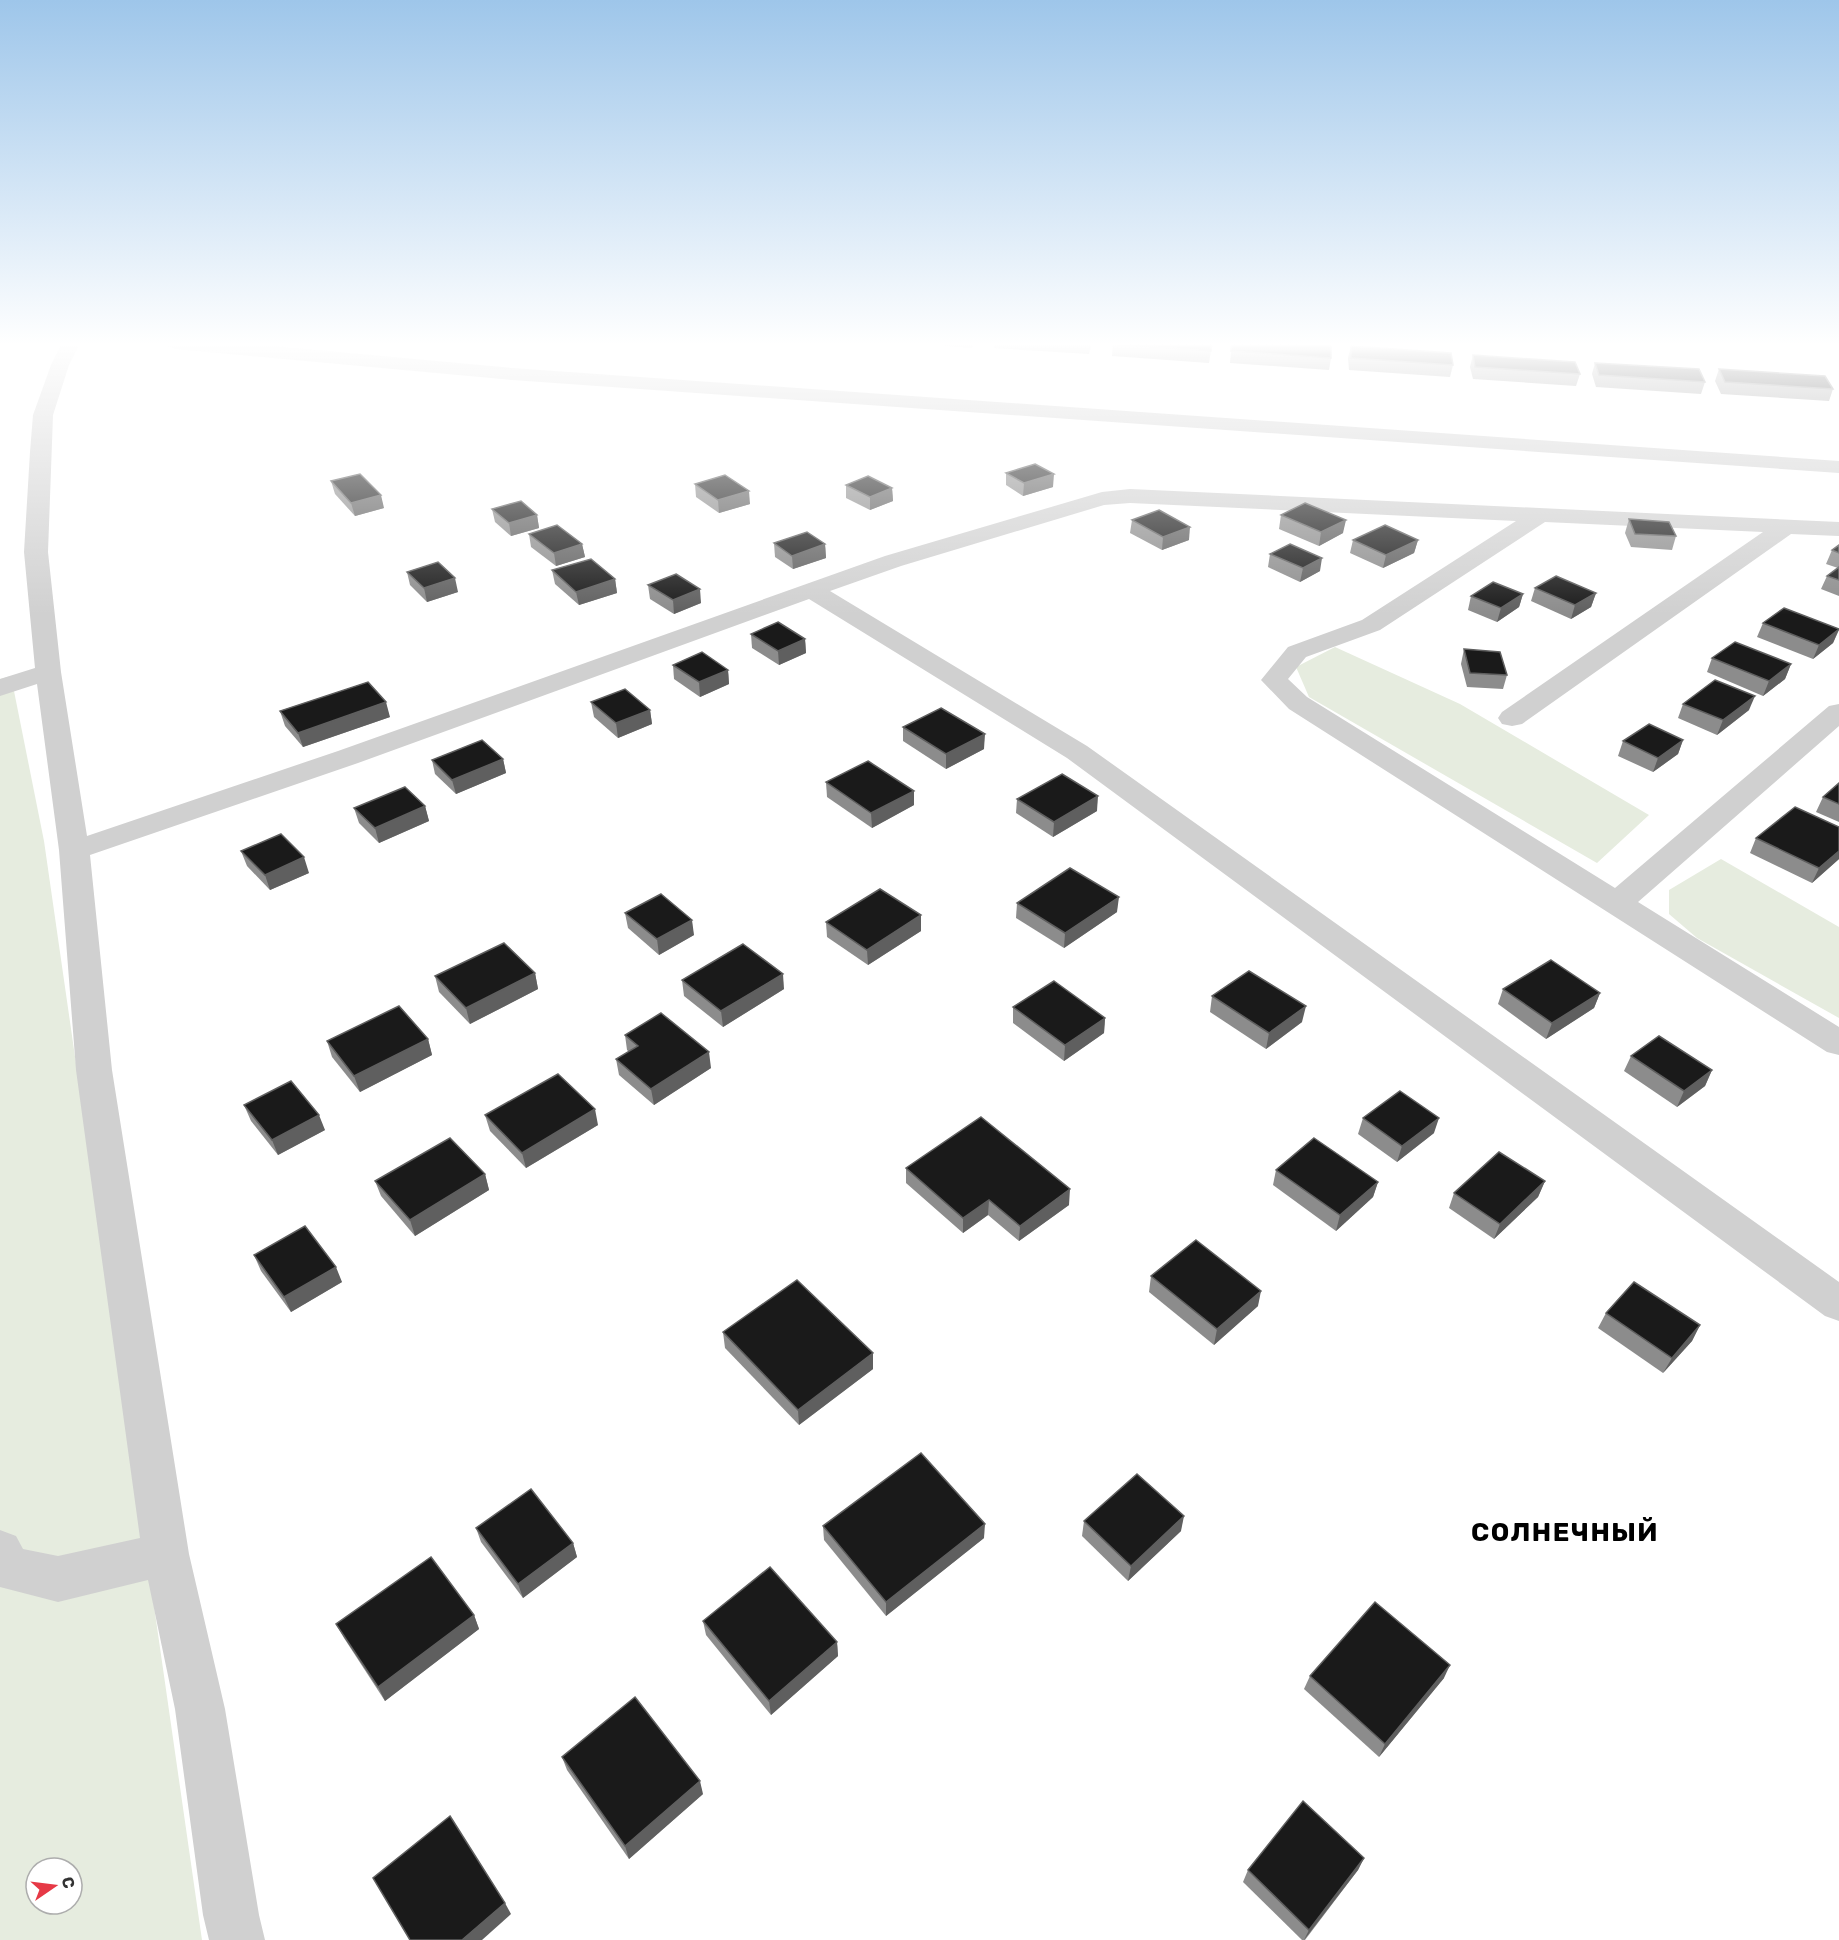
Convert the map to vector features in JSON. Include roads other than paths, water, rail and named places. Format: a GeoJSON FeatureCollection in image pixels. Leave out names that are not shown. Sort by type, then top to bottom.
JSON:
{"type":"FeatureCollection","features":[{"type":"Feature","properties":{"kind":"street"},"geometry":{"type":"LineString","coordinates":[[41,434],[36,552],[48,672],[74,850],[94,1070],[165,1554],[200,1709],[231,1915],[237,1940]]}},
{"type":"Feature","properties":{"kind":"street"},"geometry":{"type":"LineString","coordinates":[[1361,434],[1839,467]]}},
{"type":"Feature","properties":{"kind":"street"},"geometry":{"type":"LineString","coordinates":[[74,850],[348,757],[893,561],[1102,499],[1130,496],[1542,514],[1784,528],[1839,528]]}},
{"type":"Feature","properties":{"kind":"street"},"geometry":{"type":"LineString","coordinates":[[1542,514],[1371,625],[1297,652],[1274,680],[1298,703],[1839,1043]]}},
{"type":"Feature","properties":{"kind":"street"},"geometry":{"type":"LineString","coordinates":[[1512,718],[1784,528]]}},
{"type":"Feature","properties":{"kind":"street"},"geometry":{"type":"LineString","coordinates":[[811,590],[1077,752],[1839,1304]]}},
{"type":"Feature","properties":{"kind":"street"},"geometry":{"type":"LineString","coordinates":[[0,688],[48,672]]}},
{"type":"Feature","properties":{"kind":"street"},"geometry":{"type":"LineString","coordinates":[[1616,904],[1839,712]]}},
{"type":"Feature","properties":{"kind":"street"},"geometry":{"type":"LineString","coordinates":[[0,1552],[8,1568],[58,1579],[165,1554]]}},
{"type":"Feature","properties":{"kind":"district","name":"СОЛНЕЧНЫЙ"},"geometry":{"type":"Point","coordinates":[1565,1532]}}]}
